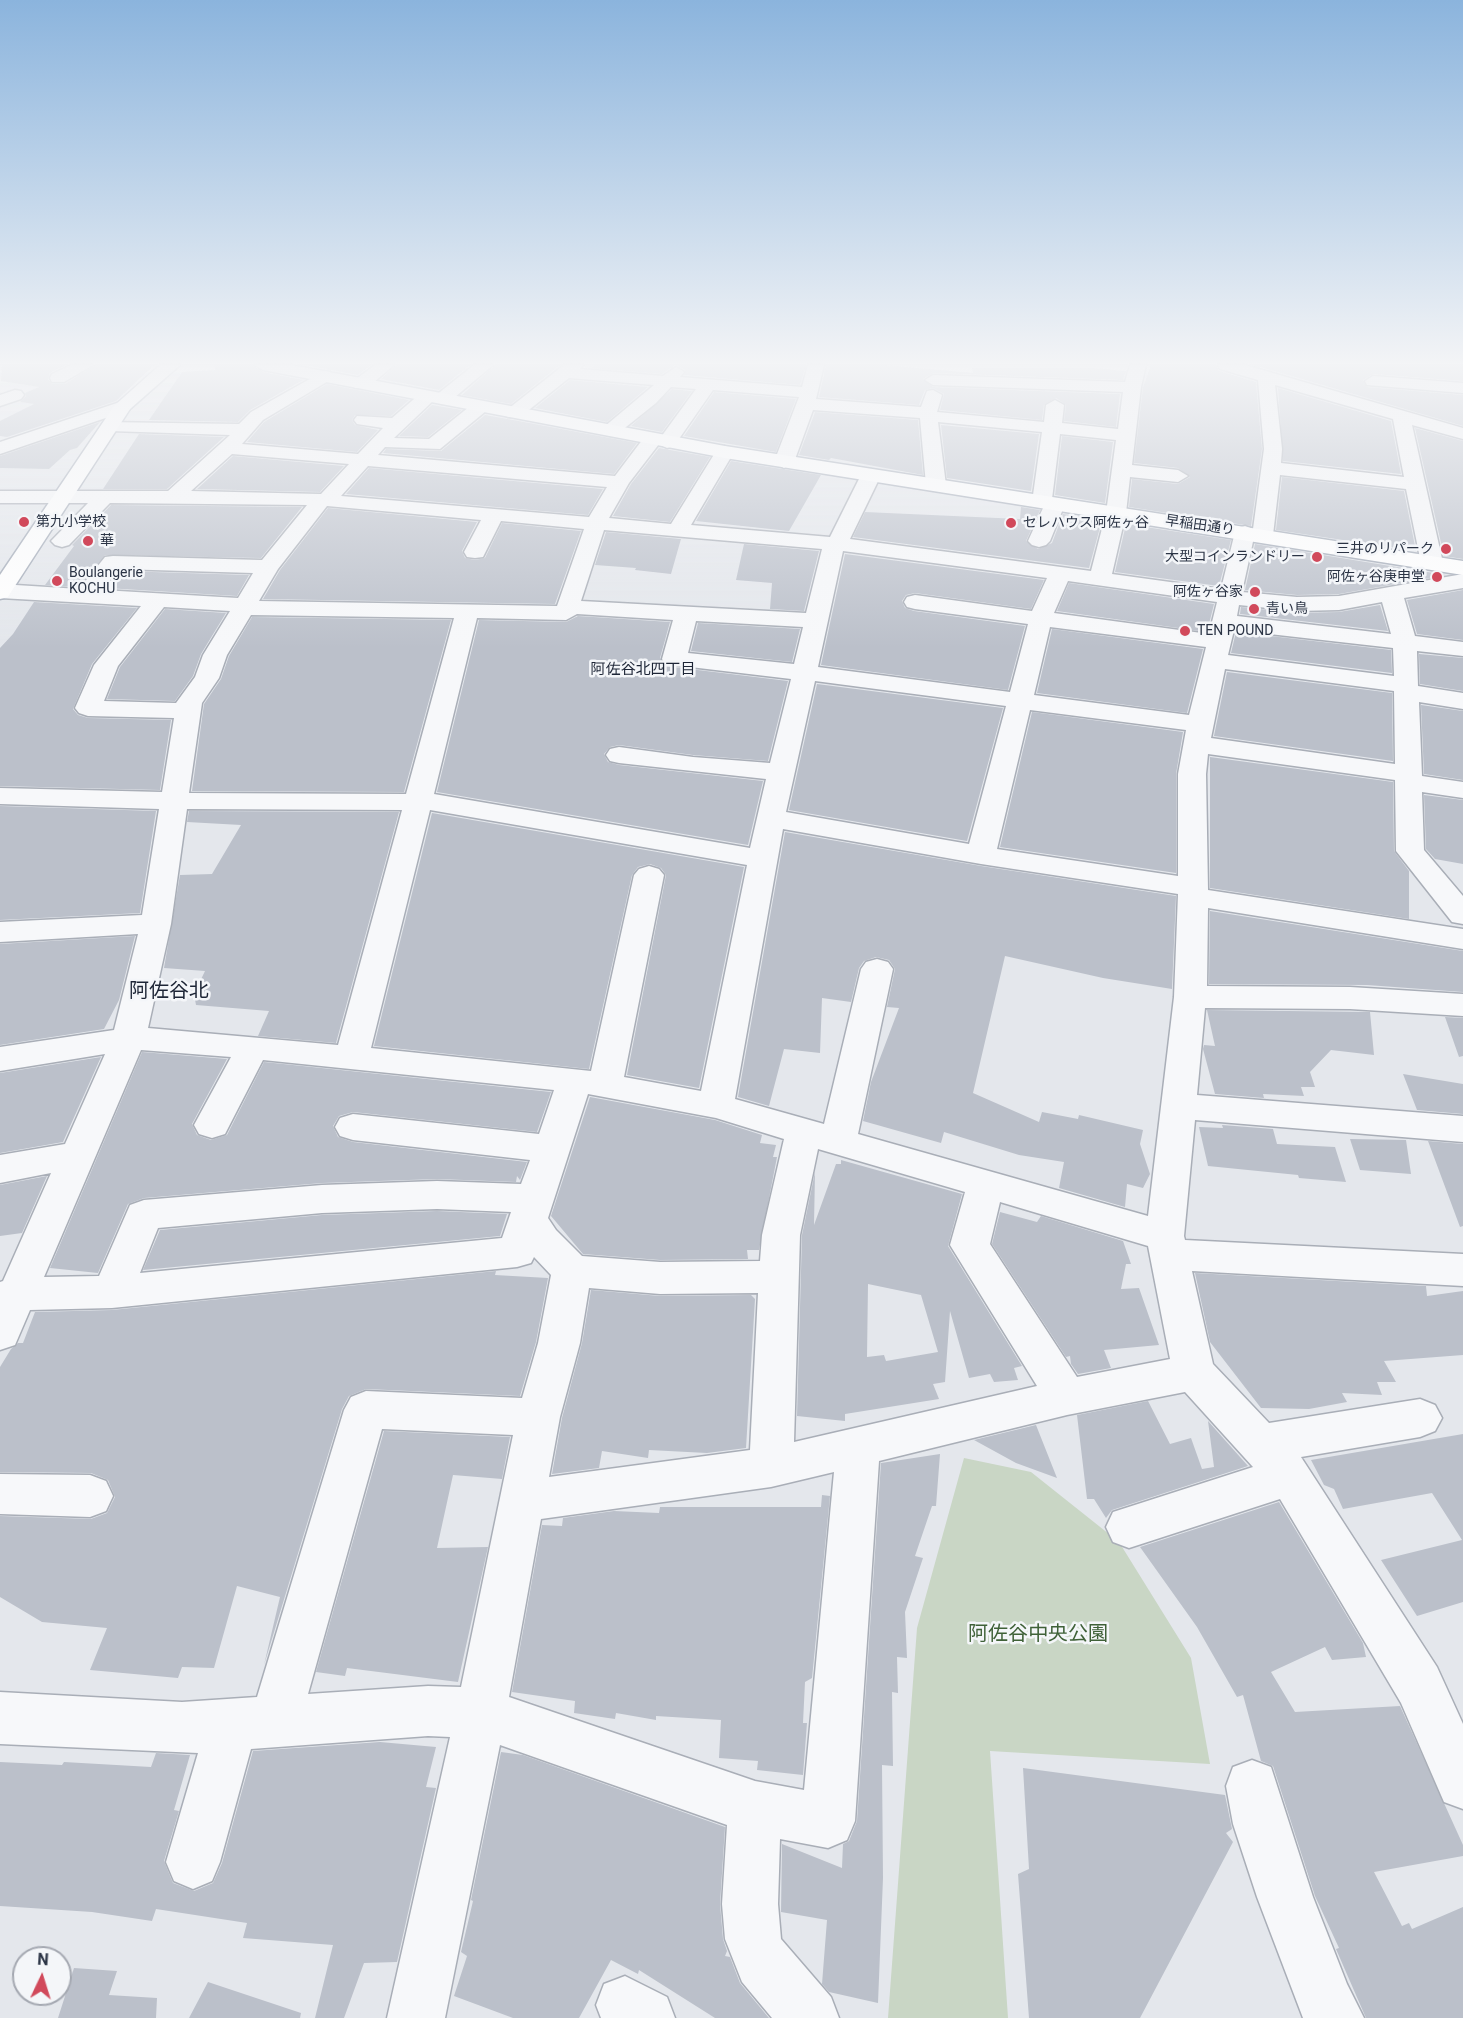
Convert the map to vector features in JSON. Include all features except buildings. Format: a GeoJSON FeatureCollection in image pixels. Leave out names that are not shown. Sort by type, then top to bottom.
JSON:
{"type":"FeatureCollection","features":[{"type":"Feature","properties":{"kind":"main road"},"geometry":{"type":"LineString","coordinates":[[0,592],[89,459]]}},
{"type":"Feature","properties":{"kind":"main road","name":"早稲田通り"},"geometry":{"type":"LineString","coordinates":[[767,459],[1463,568]]}},
{"type":"Feature","properties":{"kind":"street"},"geometry":{"type":"LineString","coordinates":[[174,496],[215,459]]}},
{"type":"Feature","properties":{"kind":"street"},"geometry":{"type":"LineString","coordinates":[[0,1333],[10,1296],[78,1155],[129,1039],[156,924],[189,703],[207,678],[215,655],[268,567],[321,501],[328,498],[363,459]]}},
{"type":"Feature","properties":{"kind":"street"},"geometry":{"type":"LineString","coordinates":[[423,459],[499,471],[620,482]]}},
{"type":"Feature","properties":{"kind":"street"},"geometry":{"type":"LineString","coordinates":[[0,592],[86,595],[244,606],[467,614],[566,613],[596,523],[620,482],[642,459]]}},
{"type":"Feature","properties":{"kind":"street"},"geometry":{"type":"LineString","coordinates":[[678,529],[721,459]]}},
{"type":"Feature","properties":{"kind":"street"},"geometry":{"type":"LineString","coordinates":[[933,459],[936,485]]}},
{"type":"Feature","properties":{"kind":"street"},"geometry":{"type":"LineString","coordinates":[[1039,541],[1049,503],[1051,459]]}},
{"type":"Feature","properties":{"kind":"street"},"geometry":{"type":"LineString","coordinates":[[1100,578],[1116,513],[1123,459]]}},
{"type":"Feature","properties":{"kind":"street"},"geometry":{"type":"LineString","coordinates":[[1272,459],[1254,534],[1222,630],[1198,734],[1192,774],[1193,892],[1190,998],[1167,1245],[1194,1372],[1275,1460],[1419,1685],[1463,1783]]}},
{"type":"Feature","properties":{"kind":"street"},"geometry":{"type":"LineString","coordinates":[[1408,459],[1416,483],[1432,563]]}},
{"type":"Feature","properties":{"kind":"street"},"geometry":{"type":"LineString","coordinates":[[1271,468],[1416,483]]}},
{"type":"Feature","properties":{"kind":"street"},"geometry":{"type":"LineString","coordinates":[[1122,470],[1178,476]]}},
{"type":"Feature","properties":{"kind":"street"},"geometry":{"type":"LineString","coordinates":[[477,498],[499,471]]}},
{"type":"Feature","properties":{"kind":"street"},"geometry":{"type":"LineString","coordinates":[[716,1106],[771,818],[806,673],[832,547],[836,544],[871,475]]}},
{"type":"Feature","properties":{"kind":"street"},"geometry":{"type":"LineString","coordinates":[[0,497],[104,498],[238,495],[321,501],[477,498],[494,514],[836,544],[1100,578],[1222,630],[1405,689],[1463,700]]}},
{"type":"Feature","properties":{"kind":"street"},"geometry":{"type":"LineString","coordinates":[[62,541],[104,498]]}},
{"type":"Feature","properties":{"kind":"street"},"geometry":{"type":"LineString","coordinates":[[475,552],[494,514]]}},
{"type":"Feature","properties":{"kind":"street"},"geometry":{"type":"LineString","coordinates":[[86,595],[113,562],[268,567]]}},
{"type":"Feature","properties":{"kind":"street"},"geometry":{"type":"LineString","coordinates":[[981,855],[1041,617],[1060,573]]}},
{"type":"Feature","properties":{"kind":"street"},"geometry":{"type":"LineString","coordinates":[[1222,630],[1297,604],[1339,603],[1463,581]]}},
{"type":"Feature","properties":{"kind":"street"},"geometry":{"type":"LineString","coordinates":[[1391,593],[1405,644],[1410,851],[1463,915]]}},
{"type":"Feature","properties":{"kind":"street"},"geometry":{"type":"LineString","coordinates":[[157,601],[106,665],[88,708],[187,711]]}},
{"type":"Feature","properties":{"kind":"street"},"geometry":{"type":"LineString","coordinates":[[915,602],[1041,617],[1463,649]]}},
{"type":"Feature","properties":{"kind":"street"},"geometry":{"type":"LineString","coordinates":[[952,628],[959,606]]}},
{"type":"Feature","properties":{"kind":"street"},"geometry":{"type":"LineString","coordinates":[[569,607],[817,621]]}},
{"type":"Feature","properties":{"kind":"street"},"geometry":{"type":"LineString","coordinates":[[351,1058],[467,614]]}},
{"type":"Feature","properties":{"kind":"street"},"geometry":{"type":"LineString","coordinates":[[687,614],[674,659],[1019,700],[1198,734],[1463,790]]}},
{"type":"Feature","properties":{"kind":"street"},"geometry":{"type":"LineString","coordinates":[[619,755],[693,765],[782,772]]}},
{"type":"Feature","properties":{"kind":"street"},"geometry":{"type":"LineString","coordinates":[[0,796],[174,801],[434,802],[763,859]]}},
{"type":"Feature","properties":{"kind":"street"},"geometry":{"type":"LineString","coordinates":[[771,818],[1463,939]]}},
{"type":"Feature","properties":{"kind":"street"},"geometry":{"type":"LineString","coordinates":[[10,1296],[112,1292],[516,1251],[549,1149],[590,1083],[649,875]]}},
{"type":"Feature","properties":{"kind":"street"},"geometry":{"type":"LineString","coordinates":[[1431,876],[1463,881]]}},
{"type":"Feature","properties":{"kind":"street"},"geometry":{"type":"LineString","coordinates":[[0,932],[156,924]]}},
{"type":"Feature","properties":{"kind":"street"},"geometry":{"type":"LineString","coordinates":[[771,1467],[781,1235],[821,1136],[877,969]]}},
{"type":"Feature","properties":{"kind":"street"},"geometry":{"type":"LineString","coordinates":[[1190,998],[1350,998],[1463,1005]]}},
{"type":"Feature","properties":{"kind":"street"},"geometry":{"type":"LineString","coordinates":[[0,1059],[129,1039],[166,1039],[590,1083],[716,1106],[986,1184],[1167,1245],[1463,1270]]}},
{"type":"Feature","properties":{"kind":"street"},"geometry":{"type":"LineString","coordinates":[[212,1125],[252,1048]]}},
{"type":"Feature","properties":{"kind":"street"},"geometry":{"type":"LineString","coordinates":[[1179,1107],[1463,1129]]}},
{"type":"Feature","properties":{"kind":"street"},"geometry":{"type":"LineString","coordinates":[[353,1127],[549,1149]]}},
{"type":"Feature","properties":{"kind":"street"},"geometry":{"type":"LineString","coordinates":[[0,1169],[78,1155]]}},
{"type":"Feature","properties":{"kind":"street"},"geometry":{"type":"LineString","coordinates":[[986,1184],[970,1245],[1067,1397]]}},
{"type":"Feature","properties":{"kind":"street"},"geometry":{"type":"LineString","coordinates":[[112,1292],[144,1215],[322,1198],[437,1195],[531,1209]]}},
{"type":"Feature","properties":{"kind":"street"},"geometry":{"type":"LineString","coordinates":[[531,1209],[542,1241],[572,1270],[660,1278],[779,1277]]}},
{"type":"Feature","properties":{"kind":"street"},"geometry":{"type":"LineString","coordinates":[[421,2016],[538,1417],[560,1343],[572,1270]]}},
{"type":"Feature","properties":{"kind":"street"},"geometry":{"type":"LineString","coordinates":[[522,1501],[771,1467],[1067,1397],[1194,1372]]}},
{"type":"Feature","properties":{"kind":"street"},"geometry":{"type":"LineString","coordinates":[[193,1862],[253,1724],[366,1410],[538,1417]]}},
{"type":"Feature","properties":{"kind":"street"},"geometry":{"type":"LineString","coordinates":[[1129,1527],[1275,1460],[1420,1418]]}},
{"type":"Feature","properties":{"kind":"street"},"geometry":{"type":"LineString","coordinates":[[0,1718],[182,1728],[428,1711],[481,1713],[755,1808],[828,1821],[858,1447]]}},
{"type":"Feature","properties":{"kind":"street"},"geometry":{"type":"LineString","coordinates":[[0,1494],[90,1496]]}},
{"type":"Feature","properties":{"kind":"street"},"geometry":{"type":"LineString","coordinates":[[1252,1786],[1260,1824],[1285,1897],[1326,2002],[1335,2018]]}},
{"type":"Feature","properties":{"kind":"street"},"geometry":{"type":"LineString","coordinates":[[755,1808],[750,1904],[753,1939],[762,1962],[810,2018]]}},
{"type":"Feature","properties":{"kind":"green space","name":"阿佐谷中央公園"},"geometry":{"type":"Polygon","coordinates":[[[964,1458],[1031,1472],[1119,1542],[1191,1658],[1210,1764],[990,1751],[1008,2018],[888,2018],[917,1628],[964,1458]]]}},
{"type":"Feature","properties":{"kind":"place","name":"第九小学校"},"geometry":{"type":"Point","coordinates":[24,522]}},
{"type":"Feature","properties":{"kind":"place","name":"セレハウス阿佐ヶ谷"},"geometry":{"type":"Point","coordinates":[1011,523]}},
{"type":"Feature","properties":{"kind":"place","name":"華"},"geometry":{"type":"Point","coordinates":[88,541]}},
{"type":"Feature","properties":{"kind":"place","name":"三井のリパーク"},"geometry":{"type":"Point","coordinates":[1446,549]}},
{"type":"Feature","properties":{"kind":"place","name":"大型コインランドリー"},"geometry":{"type":"Point","coordinates":[1317,557]}},
{"type":"Feature","properties":{"kind":"place","name":"阿佐ヶ谷庚申堂"},"geometry":{"type":"Point","coordinates":[1437,577]}},
{"type":"Feature","properties":{"kind":"place","name":"Boulangerie KOCHU"},"geometry":{"type":"Point","coordinates":[57,581]}},
{"type":"Feature","properties":{"kind":"place","name":"阿佐ヶ谷家"},"geometry":{"type":"Point","coordinates":[1255,592]}},
{"type":"Feature","properties":{"kind":"place","name":"青い鳥"},"geometry":{"type":"Point","coordinates":[1254,609]}},
{"type":"Feature","properties":{"kind":"place","name":"TEN POUND"},"geometry":{"type":"Point","coordinates":[1185,631]}},
{"type":"Feature","properties":{"kind":"district","name":"阿佐谷北四丁目"},"geometry":{"type":"Point","coordinates":[643,670]}},
{"type":"Feature","properties":{"kind":"district","name":"阿佐谷北"},"geometry":{"type":"Point","coordinates":[169,992]}}]}
